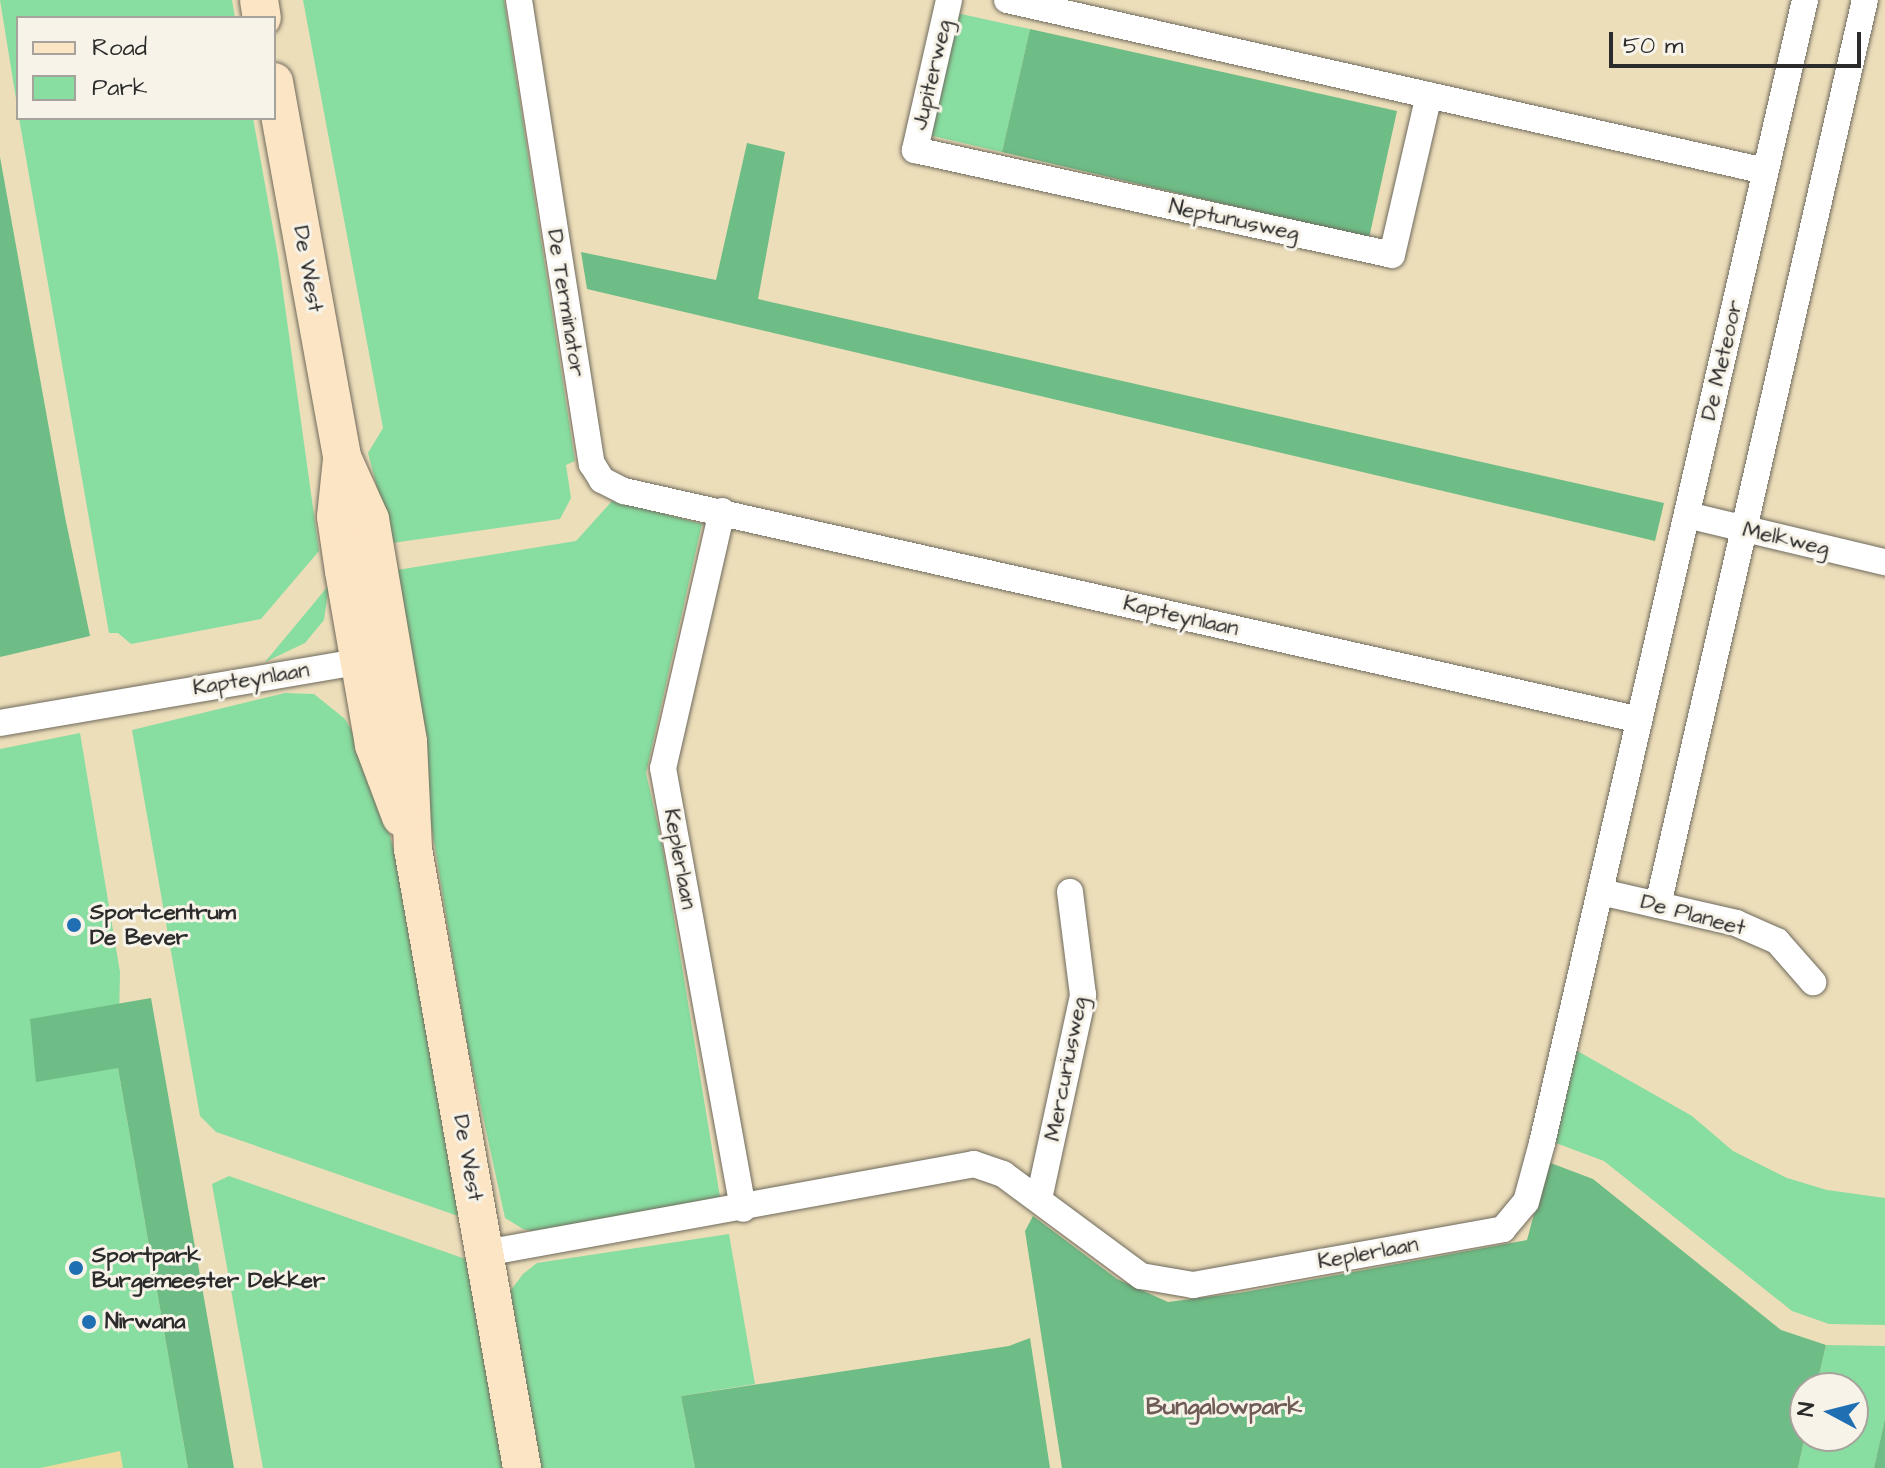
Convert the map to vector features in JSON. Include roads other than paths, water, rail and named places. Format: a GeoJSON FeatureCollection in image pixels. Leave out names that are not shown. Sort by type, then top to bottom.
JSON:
{"type":"FeatureCollection","features":[{"type":"Feature","properties":{"kind":"main road","name":"De West"},"geometry":{"type":"LineString","coordinates":[[276,93],[342,457],[370,519],[377,658],[408,742],[413,849],[522,1468]]}},
{"type":"Feature","properties":{"kind":"street","name":"De Terminator"},"geometry":{"type":"LineString","coordinates":[[519,0],[592,464],[602,480],[624,491],[722,511]]}},
{"type":"Feature","properties":{"kind":"street","name":"Jupiterweg"},"geometry":{"type":"LineString","coordinates":[[915,150],[949,0]]}},
{"type":"Feature","properties":{"kind":"street"},"geometry":{"type":"LineString","coordinates":[[1007,0],[1765,171]]}},
{"type":"Feature","properties":{"kind":"street","name":"De Meteoor"},"geometry":{"type":"LineString","coordinates":[[1640,720],[1805,0]]}},
{"type":"Feature","properties":{"kind":"street"},"geometry":{"type":"LineString","coordinates":[[1658,905],[1865,0]]}},
{"type":"Feature","properties":{"kind":"street","name":"Neptunusweg"},"geometry":{"type":"LineString","coordinates":[[915,150],[1392,255],[1429,95]]}},
{"type":"Feature","properties":{"kind":"street","name":"Kapteynlaan"},"geometry":{"type":"LineString","coordinates":[[722,511],[1640,720]]}},
{"type":"Feature","properties":{"kind":"street","name":"Keplerlaan"},"geometry":{"type":"LineString","coordinates":[[722,511],[663,768],[743,1209]]}},
{"type":"Feature","properties":{"kind":"street","name":"Melkweg"},"geometry":{"type":"LineString","coordinates":[[1687,515],[1885,562]]}},
{"type":"Feature","properties":{"kind":"street","name":"Kapteynlaan"},"geometry":{"type":"LineString","coordinates":[[0,723],[377,658]]}},
{"type":"Feature","properties":{"kind":"street","name":"Keplerlaan"},"geometry":{"type":"LineString","coordinates":[[485,1253],[743,1209],[974,1164],[1003,1174],[1141,1276],[1193,1285],[1503,1229],[1526,1202],[1640,720]]}},
{"type":"Feature","properties":{"kind":"street","name":"Mercuriusweg"},"geometry":{"type":"LineString","coordinates":[[1039,1199],[1083,995],[1070,892]]}},
{"type":"Feature","properties":{"kind":"street","name":"De Planeet"},"geometry":{"type":"LineString","coordinates":[[1601,892],[1736,923],[1777,941],[1813,982]]}},
{"type":"Feature","properties":{"kind":"place","name":"Sportcentrum De Bever"},"geometry":{"type":"Point","coordinates":[74,925]}},
{"type":"Feature","properties":{"kind":"place","name":"Sportpark Burgemeester Dekker"},"geometry":{"type":"Point","coordinates":[76,1268]}},
{"type":"Feature","properties":{"kind":"place","name":"Nirwana"},"geometry":{"type":"Point","coordinates":[89,1322]}},
{"type":"Feature","properties":{"kind":"district","name":"Bungalowpark"},"geometry":{"type":"Point","coordinates":[1224,1408]}}]}
